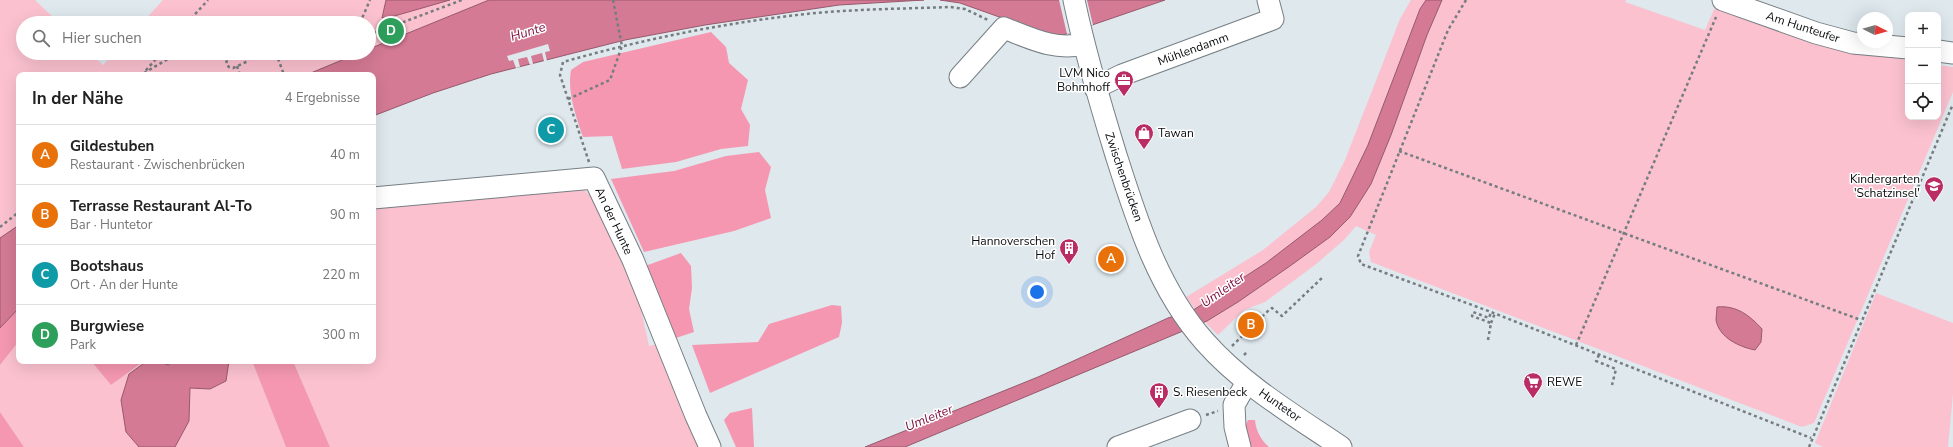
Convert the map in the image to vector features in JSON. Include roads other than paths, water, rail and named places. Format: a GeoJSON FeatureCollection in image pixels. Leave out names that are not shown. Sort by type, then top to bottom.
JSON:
{"type":"FeatureCollection","features":[{"type":"Feature","properties":{"kind":"street","name":"Zwischenbrücken"},"geometry":{"type":"LineString","coordinates":[[1074,0],[1095,88],[1121,171],[1150,251],[1163,282],[1174,301],[1205,342]]}},
{"type":"Feature","properties":{"kind":"street","name":"Mühlendamm"},"geometry":{"type":"LineString","coordinates":[[1095,88],[1122,75],[1273,19],[1268,0]]}},
{"type":"Feature","properties":{"kind":"street","name":"Am Hunteufer"},"geometry":{"type":"LineString","coordinates":[[1723,0],[1816,33],[1853,42],[1905,48]]}},
{"type":"Feature","properties":{"kind":"street"},"geometry":{"type":"LineString","coordinates":[[960,77],[1004,28],[1048,45],[1073,46],[1082,37]]}},
{"type":"Feature","properties":{"kind":"street"},"geometry":{"type":"LineString","coordinates":[[1941,52],[1953,53]]}},
{"type":"Feature","properties":{"kind":"street","name":"An der Hunte"},"geometry":{"type":"LineString","coordinates":[[376,198],[594,178],[633,260],[710,447]]}},
{"type":"Feature","properties":{"kind":"street","name":"Huntetor"},"geometry":{"type":"LineString","coordinates":[[1205,342],[1225,363],[1247,382],[1341,447]]}},
{"type":"Feature","properties":{"kind":"street"},"geometry":{"type":"LineString","coordinates":[[1240,447],[1235,427],[1234,405],[1247,382]]}},
{"type":"Feature","properties":{"kind":"street"},"geometry":{"type":"LineString","coordinates":[[1118,447],[1190,420]]}},
{"type":"Feature","properties":{"kind":"water"},"geometry":{"type":"Polygon","coordinates":[[[386,0],[450,0],[391,17],[382,18],[386,0]]]}},
{"type":"Feature","properties":{"kind":"water","name":"Hunte"},"geometry":{"type":"Polygon","coordinates":[[[489,0],[924,0],[839,5],[705,25],[625,40],[491,74],[433,93],[376,115],[376,72],[313,72],[342,60],[376,60],[376,46],[489,0]]]}},
{"type":"Feature","properties":{"kind":"water"},"geometry":{"type":"Polygon","coordinates":[[[940,0],[1165,0],[1063,35],[1047,34],[960,3],[940,0]]]}},
{"type":"Feature","properties":{"kind":"water"},"geometry":{"type":"Polygon","coordinates":[[[1426,0],[1442,0],[1427,35],[1391,135],[1371,184],[1350,217],[1330,237],[1238,302],[1207,321],[905,447],[865,447],[1038,377],[1168,318],[1195,309],[1266,263],[1322,220],[1340,203],[1368,145],[1420,9],[1426,0]]]}},
{"type":"Feature","properties":{"kind":"water"},"geometry":{"type":"Polygon","coordinates":[[[16,227],[16,311],[0,328],[0,238],[16,227]]]}},
{"type":"Feature","properties":{"kind":"water"},"geometry":{"type":"Polygon","coordinates":[[[1717,307],[1731,308],[1742,312],[1762,329],[1761,342],[1755,350],[1743,347],[1731,341],[1721,332],[1716,320],[1717,307]]]}},
{"type":"Feature","properties":{"kind":"water"},"geometry":{"type":"Polygon","coordinates":[[[143,364],[229,364],[226,381],[210,389],[190,388],[189,421],[175,447],[139,447],[126,432],[121,400],[129,374],[143,364]]]}},
{"type":"Feature","properties":{"kind":"place","name":"Burgwiese"},"geometry":{"type":"Point","coordinates":[391,31]}},
{"type":"Feature","properties":{"kind":"place","name":"LVM Nico Bohmhoff"},"geometry":{"type":"Point","coordinates":[1124,97]}},
{"type":"Feature","properties":{"kind":"place","name":"Bootshaus"},"geometry":{"type":"Point","coordinates":[551,130]}},
{"type":"Feature","properties":{"kind":"place","name":"Tawan"},"geometry":{"type":"Point","coordinates":[1144,150]}},
{"type":"Feature","properties":{"kind":"place","name":"Kindergarten 'Schatzinsel'"},"geometry":{"type":"Point","coordinates":[1934,203]}},
{"type":"Feature","properties":{"kind":"place","name":"Gildestuben"},"geometry":{"type":"Point","coordinates":[1111,259]}},
{"type":"Feature","properties":{"kind":"place","name":"Hannoverschen Hof"},"geometry":{"type":"Point","coordinates":[1069,265]}},
{"type":"Feature","properties":{"kind":"place","name":"Terrasse Restaurant Al-To"},"geometry":{"type":"Point","coordinates":[1251,325]}},
{"type":"Feature","properties":{"kind":"place","name":"REWE"},"geometry":{"type":"Point","coordinates":[1533,399]}},
{"type":"Feature","properties":{"kind":"place","name":"S. Riesenbeck"},"geometry":{"type":"Point","coordinates":[1159,409]}},
{"type":"Feature","properties":{"kind":"water label","name":"Umleiter"},"geometry":{"type":"Point","coordinates":[1223,290]}},
{"type":"Feature","properties":{"kind":"water label","name":"Umleiter"},"geometry":{"type":"Point","coordinates":[929,418]}}]}
